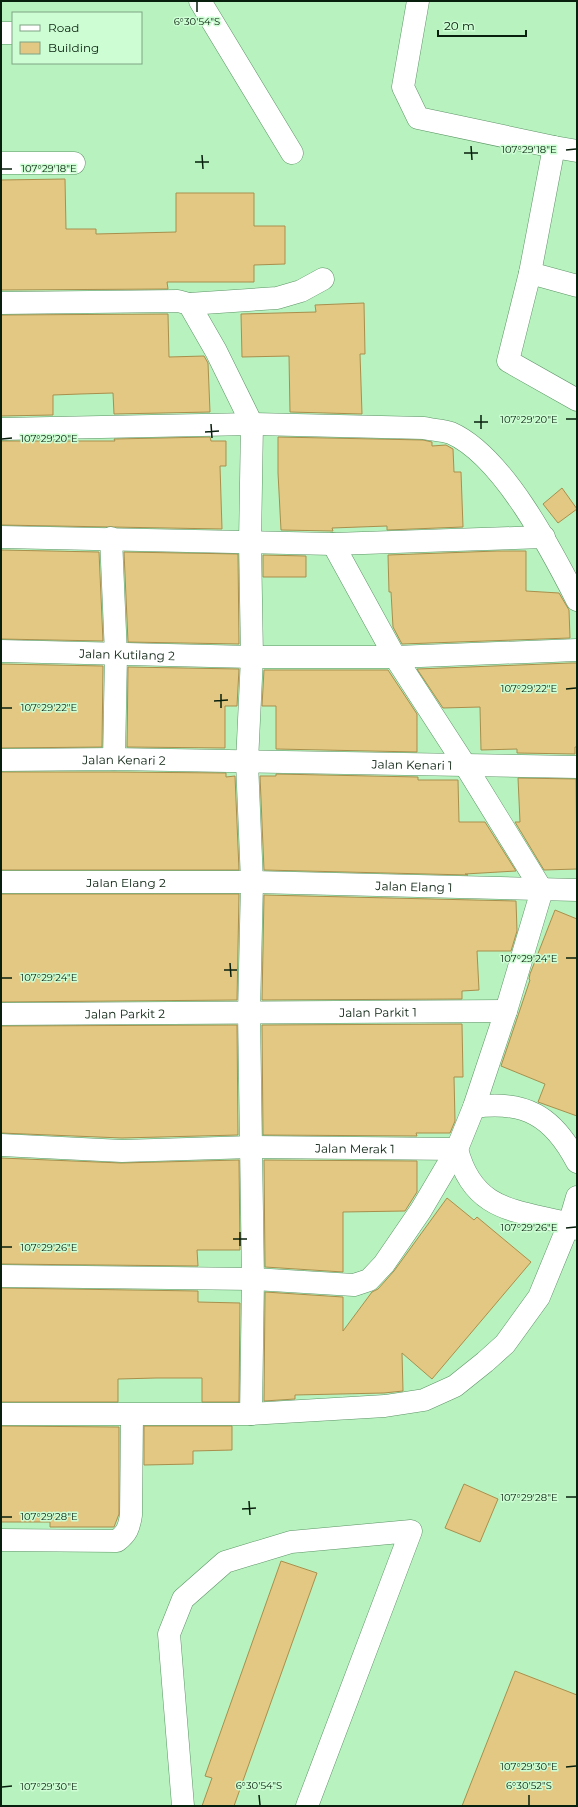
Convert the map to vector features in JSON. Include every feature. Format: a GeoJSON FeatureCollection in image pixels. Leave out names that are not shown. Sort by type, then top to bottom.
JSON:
{"type":"FeatureCollection","features":[{"type":"Feature","properties":{"kind":"street"},"geometry":{"type":"LineString","coordinates":[[200,1],[292,153]]}},
{"type":"Feature","properties":{"kind":"street"},"geometry":{"type":"LineString","coordinates":[[418,1],[403,87],[418,118],[577,152]]}},
{"type":"Feature","properties":{"kind":"street"},"geometry":{"type":"LineString","coordinates":[[1,33],[12,33]]}},
{"type":"Feature","properties":{"kind":"street"},"geometry":{"type":"LineString","coordinates":[[554,147],[530,273],[508,362],[577,400]]}},
{"type":"Feature","properties":{"kind":"street"},"geometry":{"type":"LineString","coordinates":[[1,163],[74,163]]}},
{"type":"Feature","properties":{"kind":"street"},"geometry":{"type":"LineString","coordinates":[[530,273],[577,286]]}},
{"type":"Feature","properties":{"kind":"street"},"geometry":{"type":"LineString","coordinates":[[1,303],[178,301],[189,304],[277,298],[301,291],[323,279]]}},
{"type":"Feature","properties":{"kind":"street"},"geometry":{"type":"LineString","coordinates":[[189,304],[216,351],[252,424],[250,542],[252,657],[246,762],[252,882],[250,1013],[253,1279],[251,1414]]}},
{"type":"Feature","properties":{"kind":"street"},"geometry":{"type":"LineString","coordinates":[[1,429],[252,424],[424,428],[451,433],[476,450],[498,472],[544,537],[577,600]]}},
{"type":"Feature","properties":{"kind":"street"},"geometry":{"type":"LineString","coordinates":[[1,537],[111,538],[333,544],[544,537]]}},
{"type":"Feature","properties":{"kind":"street"},"geometry":{"type":"LineString","coordinates":[[111,538],[116,655],[114,759]]}},
{"type":"Feature","properties":{"kind":"street"},"geometry":{"type":"LineString","coordinates":[[1,1276],[253,1279],[354,1285],[369,1280],[384,1264],[421,1210],[457,1149],[474,1107],[506,1011],[542,890],[465,765],[395,656],[333,544]]}},
{"type":"Feature","properties":{"kind":"street","name":"Jalan Kutilang 2"},"geometry":{"type":"LineString","coordinates":[[1,651],[116,655],[252,657],[395,656],[577,650]]}},
{"type":"Feature","properties":{"kind":"street","name":"Jalan Kenari 2"},"geometry":{"type":"LineString","coordinates":[[1,760],[114,759],[246,762]]}},
{"type":"Feature","properties":{"kind":"street","name":"Jalan Kenari 1"},"geometry":{"type":"LineString","coordinates":[[246,762],[577,767]]}},
{"type":"Feature","properties":{"kind":"street","name":"Jalan Elang 2"},"geometry":{"type":"LineString","coordinates":[[1,882],[252,882]]}},
{"type":"Feature","properties":{"kind":"street","name":"Jalan Elang 1"},"geometry":{"type":"LineString","coordinates":[[252,882],[577,890]]}},
{"type":"Feature","properties":{"kind":"street","name":"Jalan Parkit 1"},"geometry":{"type":"LineString","coordinates":[[250,1013],[506,1011]]}},
{"type":"Feature","properties":{"kind":"street","name":"Jalan Parkit 2"},"geometry":{"type":"LineString","coordinates":[[1,1014],[250,1013]]}},
{"type":"Feature","properties":{"kind":"street"},"geometry":{"type":"LineString","coordinates":[[474,1107],[493,1105],[512,1106],[530,1112],[546,1121],[558,1133],[577,1162]]}},
{"type":"Feature","properties":{"kind":"street","name":"Jalan Merak 1"},"geometry":{"type":"LineString","coordinates":[[1,1145],[122,1151],[252,1147],[457,1149]]}},
{"type":"Feature","properties":{"kind":"street"},"geometry":{"type":"LineString","coordinates":[[457,1149],[467,1176],[475,1188],[488,1199],[513,1211],[573,1226]]}},
{"type":"Feature","properties":{"kind":"street"},"geometry":{"type":"LineString","coordinates":[[1,1414],[251,1414],[385,1406],[424,1400],[455,1386],[485,1362],[504,1344],[539,1297],[573,1226],[577,1197]]}},
{"type":"Feature","properties":{"kind":"street"},"geometry":{"type":"LineString","coordinates":[[1,1540],[116,1541],[126,1534],[130,1526],[131,1515],[132,1415]]}},
{"type":"Feature","properties":{"kind":"street"},"geometry":{"type":"LineString","coordinates":[[183,1806],[169,1634],[183,1599],[226,1562],[291,1542],[411,1531],[307,1806]]}},
{"type":"Feature","properties":{"kind":"building"},"geometry":{"type":"Polygon","coordinates":[[[65,179],[66,229],[96,229],[96,234],[176,232],[176,193],[254,193],[254,226],[285,226],[285,264],[254,265],[254,282],[167,282],[168,289],[1,290],[1,180],[65,179]]]}},
{"type":"Feature","properties":{"kind":"building"},"geometry":{"type":"Polygon","coordinates":[[[364,303],[365,354],[360,354],[362,414],[290,412],[289,356],[242,357],[241,314],[316,312],[315,305],[364,303]]]}},
{"type":"Feature","properties":{"kind":"building"},"geometry":{"type":"Polygon","coordinates":[[[168,314],[169,357],[204,356],[208,363],[210,412],[114,414],[113,393],[53,395],[53,415],[1,416],[1,315],[168,314]]]}},
{"type":"Feature","properties":{"kind":"building"},"geometry":{"type":"Polygon","coordinates":[[[210,437],[211,441],[226,441],[226,466],[220,466],[222,529],[1,525],[1,441],[115,441],[114,439],[210,437]]]}},
{"type":"Feature","properties":{"kind":"building"},"geometry":{"type":"Polygon","coordinates":[[[278,437],[423,440],[432,442],[432,446],[446,445],[453,449],[454,472],[461,472],[463,527],[387,530],[387,526],[332,528],[333,531],[281,530],[278,437]]]}},
{"type":"Feature","properties":{"kind":"building"},"geometry":{"type":"Polygon","coordinates":[[[562,488],[577,509],[558,523],[543,504],[562,488]]]}},
{"type":"Feature","properties":{"kind":"building"},"geometry":{"type":"Polygon","coordinates":[[[1,550],[99,552],[103,641],[1,639],[1,550]]]}},
{"type":"Feature","properties":{"kind":"building"},"geometry":{"type":"Polygon","coordinates":[[[526,551],[526,591],[559,593],[569,610],[570,638],[402,644],[393,627],[391,592],[389,592],[388,555],[526,551]]]}},
{"type":"Feature","properties":{"kind":"building"},"geometry":{"type":"Polygon","coordinates":[[[124,552],[238,554],[239,644],[128,642],[124,552]]]}},
{"type":"Feature","properties":{"kind":"building"},"geometry":{"type":"Polygon","coordinates":[[[263,555],[306,556],[306,577],[263,577],[263,555]]]}},
{"type":"Feature","properties":{"kind":"building"},"geometry":{"type":"Polygon","coordinates":[[[577,663],[577,747],[575,747],[575,754],[517,753],[517,749],[481,750],[480,707],[443,708],[417,669],[577,663]]]}},
{"type":"Feature","properties":{"kind":"building"},"geometry":{"type":"Polygon","coordinates":[[[1,664],[103,666],[102,747],[1,748],[1,664]]]}},
{"type":"Feature","properties":{"kind":"building"},"geometry":{"type":"Polygon","coordinates":[[[128,667],[239,669],[237,706],[225,706],[225,748],[127,747],[128,667]]]}},
{"type":"Feature","properties":{"kind":"building"},"geometry":{"type":"Polygon","coordinates":[[[264,670],[388,670],[417,714],[417,752],[276,749],[276,706],[262,706],[264,670]]]}},
{"type":"Feature","properties":{"kind":"building"},"geometry":{"type":"Polygon","coordinates":[[[1,772],[226,773],[226,777],[235,776],[239,870],[1,870],[1,772]]]}},
{"type":"Feature","properties":{"kind":"building"},"geometry":{"type":"Polygon","coordinates":[[[276,774],[418,777],[418,780],[458,780],[459,822],[485,822],[516,871],[465,874],[468,875],[264,870],[260,776],[276,776],[276,774]]]}},
{"type":"Feature","properties":{"kind":"building"},"geometry":{"type":"Polygon","coordinates":[[[518,778],[576,779],[577,869],[544,870],[515,822],[520,822],[518,778]]]}},
{"type":"Feature","properties":{"kind":"building"},"geometry":{"type":"Polygon","coordinates":[[[1,894],[239,894],[237,1000],[1,1002],[1,894]]]}},
{"type":"Feature","properties":{"kind":"building"},"geometry":{"type":"Polygon","coordinates":[[[264,895],[516,901],[517,931],[511,951],[477,951],[479,990],[462,991],[462,999],[262,1000],[264,895]]]}},
{"type":"Feature","properties":{"kind":"building"},"geometry":{"type":"Polygon","coordinates":[[[555,910],[577,919],[577,1116],[538,1102],[545,1084],[501,1066],[530,980],[530,974],[555,910]]]}},
{"type":"Feature","properties":{"kind":"building"},"geometry":{"type":"Polygon","coordinates":[[[462,1024],[463,1077],[454,1077],[455,1121],[450,1133],[416,1133],[417,1136],[263,1135],[262,1025],[462,1024]]]}},
{"type":"Feature","properties":{"kind":"building"},"geometry":{"type":"Polygon","coordinates":[[[237,1025],[238,1135],[122,1138],[1,1133],[1,1026],[237,1025]]]}},
{"type":"Feature","properties":{"kind":"building"},"geometry":{"type":"Polygon","coordinates":[[[1,1158],[121,1163],[239,1160],[240,1250],[197,1250],[198,1266],[1,1264],[1,1158]]]}},
{"type":"Feature","properties":{"kind":"building"},"geometry":{"type":"Polygon","coordinates":[[[264,1160],[417,1161],[417,1192],[405,1211],[343,1212],[343,1272],[265,1267],[264,1160]]]}},
{"type":"Feature","properties":{"kind":"building"},"geometry":{"type":"Polygon","coordinates":[[[447,1198],[474,1220],[477,1217],[531,1262],[432,1379],[402,1353],[403,1391],[384,1393],[295,1395],[295,1399],[264,1401],[265,1292],[343,1297],[343,1331],[372,1292],[378,1289],[394,1271],[447,1198]]]}},
{"type":"Feature","properties":{"kind":"building"},"geometry":{"type":"Polygon","coordinates":[[[1,1288],[198,1291],[198,1302],[240,1303],[239,1402],[202,1402],[202,1378],[156,1378],[118,1379],[118,1402],[1,1402],[1,1288]]]}},
{"type":"Feature","properties":{"kind":"building"},"geometry":{"type":"Polygon","coordinates":[[[1,1426],[119,1427],[119,1514],[114,1527],[50,1527],[50,1522],[1,1522],[1,1426]]]}},
{"type":"Feature","properties":{"kind":"building"},"geometry":{"type":"Polygon","coordinates":[[[144,1426],[232,1426],[232,1450],[193,1451],[193,1464],[144,1465],[144,1426]]]}},
{"type":"Feature","properties":{"kind":"building"},"geometry":{"type":"Polygon","coordinates":[[[464,1484],[498,1499],[480,1542],[445,1528],[464,1484]]]}},
{"type":"Feature","properties":{"kind":"building"},"geometry":{"type":"Polygon","coordinates":[[[281,1561],[317,1573],[234,1806],[202,1806],[212,1778],[205,1776],[281,1561]]]}},
{"type":"Feature","properties":{"kind":"building"},"geometry":{"type":"Polygon","coordinates":[[[515,1671],[577,1695],[577,1806],[462,1806],[515,1671]]]}}]}
